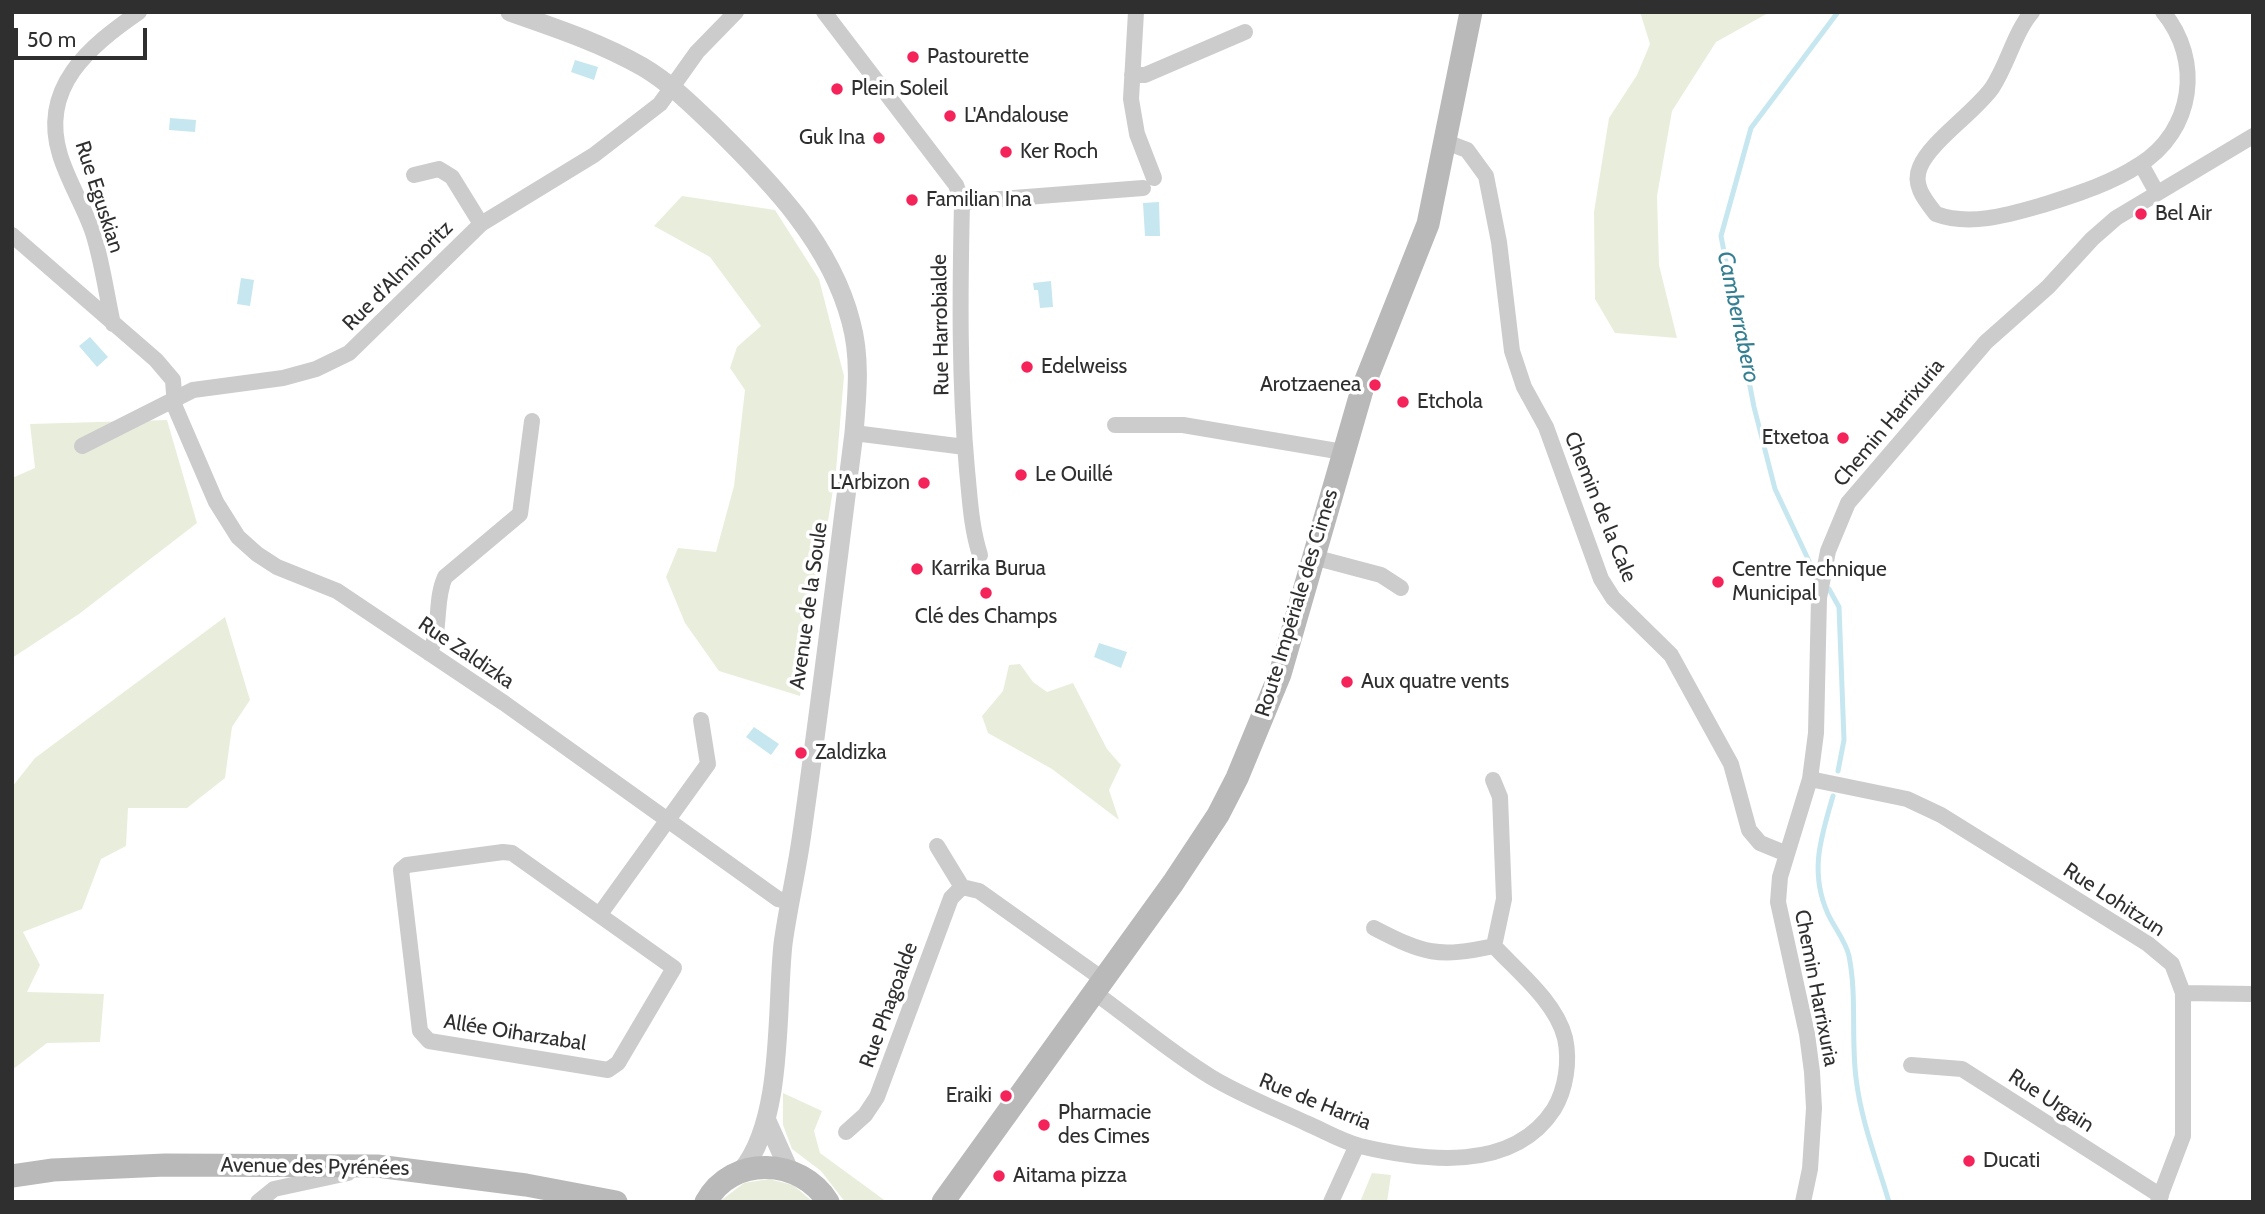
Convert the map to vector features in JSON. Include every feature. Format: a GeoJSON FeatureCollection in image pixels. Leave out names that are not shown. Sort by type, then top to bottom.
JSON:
{"type":"FeatureCollection","features":[{"type":"Feature","properties":{"kind":"main road","name":"Route Impériale des Cimes"},"geometry":{"type":"LineString","coordinates":[[943,1202],[1218,815],[1237,778],[1280,674],[1362,390],[1429,224],[1471,12]]}},
{"type":"Feature","properties":{"kind":"main road","name":"Avenue des Pyrénées"},"geometry":{"type":"LineString","coordinates":[[12,1176],[53,1170],[166,1165],[377,1166],[513,1183],[616,1202]]}},
{"type":"Feature","properties":{"kind":"main road"},"geometry":{"type":"LineString","coordinates":[[688,1202],[708,1198],[725,1180],[743,1170],[766,1166],[789,1170],[807,1178],[828,1202]]}},
{"type":"Feature","properties":{"kind":"street","name":"Rue Eguskian"},"geometry":{"type":"LineString","coordinates":[[113,324],[93,234],[60,155],[57,128],[61,94],[74,67],[96,42],[139,12]]}},
{"type":"Feature","properties":{"kind":"street","name":"Avenue de la Soule"},"geometry":{"type":"LineString","coordinates":[[510,12],[607,48],[672,87],[737,149],[794,212],[838,283],[851,323],[856,353],[854,433],[802,836],[789,901],[767,1121],[752,1158],[743,1170]]}},
{"type":"Feature","properties":{"kind":"street","name":"Rue d'Alminoritz"},"geometry":{"type":"LineString","coordinates":[[82,446],[193,390],[283,377],[316,369],[349,353],[481,224],[594,155],[660,104],[697,52],[736,12]]}},
{"type":"Feature","properties":{"kind":"street","name":"Rue Harrobialde"},"geometry":{"type":"LineString","coordinates":[[824,12],[956,185],[962,202],[960,321],[965,447],[974,536],[979,555]]}},
{"type":"Feature","properties":{"kind":"street"},"geometry":{"type":"LineString","coordinates":[[962,202],[1149,183],[1131,99],[1136,12]]}},
{"type":"Feature","properties":{"kind":"street"},"geometry":{"type":"LineString","coordinates":[[2032,12],[2024,22],[2012,52],[1992,87],[1972,113],[1926,156],[1917,181],[1923,197],[1936,215],[1948,219],[1991,217],[2068,197],[2141,164],[2174,128],[2184,109],[2189,88],[2188,60],[2175,26],[2164,12]]}},
{"type":"Feature","properties":{"kind":"street"},"geometry":{"type":"LineString","coordinates":[[1132,75],[1145,75],[1245,32]]}},
{"type":"Feature","properties":{"kind":"street","name":"Chemin Harrixuria"},"geometry":{"type":"LineString","coordinates":[[1803,1202],[1810,1169],[1814,1108],[1807,1034],[1779,902],[1780,877],[1810,779],[1816,733],[1818,598],[1828,551],[1848,503],[1986,342],[2048,287],[2116,218],[2253,136]]}},
{"type":"Feature","properties":{"kind":"street","name":"Chemin de la Cale"},"geometry":{"type":"LineString","coordinates":[[1446,142],[1467,150],[1486,176],[1499,242],[1512,351],[1524,387],[1546,427],[1601,579],[1613,598],[1671,655],[1731,764],[1749,830],[1759,843],[1787,854]]}},
{"type":"Feature","properties":{"kind":"street"},"geometry":{"type":"LineString","coordinates":[[2141,164],[2157,193]]}},
{"type":"Feature","properties":{"kind":"street"},"geometry":{"type":"LineString","coordinates":[[414,175],[439,169],[452,177],[481,224]]}},
{"type":"Feature","properties":{"kind":"street"},"geometry":{"type":"LineString","coordinates":[[12,235],[156,360],[173,380],[175,400]]}},
{"type":"Feature","properties":{"kind":"street","name":"Rue Zaldizka"},"geometry":{"type":"LineString","coordinates":[[175,400],[175,407],[216,502],[238,537],[277,567],[337,591],[778,899],[789,901]]}},
{"type":"Feature","properties":{"kind":"street"},"geometry":{"type":"LineString","coordinates":[[429,653],[434,644],[441,586],[445,577],[520,514],[532,421]]}},
{"type":"Feature","properties":{"kind":"street"},"geometry":{"type":"LineString","coordinates":[[1115,425],[1183,425],[1343,452]]}},
{"type":"Feature","properties":{"kind":"street"},"geometry":{"type":"LineString","coordinates":[[854,433],[965,447]]}},
{"type":"Feature","properties":{"kind":"street"},"geometry":{"type":"LineString","coordinates":[[1313,557],[1381,575],[1401,588]]}},
{"type":"Feature","properties":{"kind":"street"},"geometry":{"type":"LineString","coordinates":[[600,914],[708,764],[701,720]]}},
{"type":"Feature","properties":{"kind":"street","name":"Rue Lohitzun"},"geometry":{"type":"LineString","coordinates":[[1810,779],[1907,799],[1941,815],[2148,944],[2172,964],[2183,993],[2183,1136],[2160,1199]]}},
{"type":"Feature","properties":{"kind":"street"},"geometry":{"type":"LineString","coordinates":[[1374,928],[1417,950],[1458,954],[1494,946],[1504,899],[1500,797],[1493,780]]}},
{"type":"Feature","properties":{"kind":"street"},"geometry":{"type":"LineString","coordinates":[[937,846],[962,887],[979,891],[1099,986]]}},
{"type":"Feature","properties":{"kind":"street","name":"Allée Oiharzabal"},"geometry":{"type":"LineString","coordinates":[[512,853],[600,914],[674,968],[618,1063],[608,1070],[429,1041],[420,1031],[401,870],[407,865],[512,853]]}},
{"type":"Feature","properties":{"kind":"street","name":"Rue Phagoalde"},"geometry":{"type":"LineString","coordinates":[[846,1132],[865,1115],[877,1097],[951,898],[962,887]]}},
{"type":"Feature","properties":{"kind":"street","name":"Rue de Harria"},"geometry":{"type":"LineString","coordinates":[[1099,986],[1209,1076],[1239,1093],[1357,1145],[1412,1155],[1457,1158],[1490,1153],[1523,1141],[1550,1115],[1564,1086],[1567,1059],[1565,1037],[1544,1001],[1494,946]]}},
{"type":"Feature","properties":{"kind":"street"},"geometry":{"type":"LineString","coordinates":[[2183,993],[2253,994]]}},
{"type":"Feature","properties":{"kind":"street","name":"Rue Urgain"},"geometry":{"type":"LineString","coordinates":[[1910,1065],[1962,1069],[2160,1199]]}},
{"type":"Feature","properties":{"kind":"street","name":"Avenue de la Soule"},"geometry":{"type":"LineString","coordinates":[[767,1121],[789,1170]]}},
{"type":"Feature","properties":{"kind":"street"},"geometry":{"type":"LineString","coordinates":[[1331,1202],[1357,1145]]}},
{"type":"Feature","properties":{"kind":"street"},"geometry":{"type":"LineString","coordinates":[[258,1202],[274,1189],[377,1166]]}},
{"type":"Feature","properties":{"kind":"green space"},"geometry":{"type":"Polygon","coordinates":[[[1640,12],[1770,12],[1716,42],[1672,111],[1657,196],[1659,265],[1677,338],[1615,333],[1595,299],[1594,212],[1609,118],[1637,75],[1650,44],[1640,12]]]}},
{"type":"Feature","properties":{"kind":"green space"},"geometry":{"type":"Polygon","coordinates":[[[682,196],[775,210],[819,279],[844,376],[836,471],[800,696],[719,671],[685,623],[666,577],[678,548],[716,552],[734,486],[745,390],[730,368],[737,347],[761,326],[710,257],[654,226],[682,196]]]}},
{"type":"Feature","properties":{"kind":"green space"},"geometry":{"type":"Polygon","coordinates":[[[167,420],[197,523],[79,614],[12,658],[12,478],[35,468],[30,424],[167,420]]]}},
{"type":"Feature","properties":{"kind":"green space"},"geometry":{"type":"Polygon","coordinates":[[[225,617],[250,700],[232,727],[225,778],[187,808],[128,808],[126,846],[101,859],[82,909],[23,932],[40,965],[27,992],[104,994],[100,1042],[47,1043],[12,1070],[12,787],[35,758],[225,617]]]}},
{"type":"Feature","properties":{"kind":"green space"},"geometry":{"type":"Polygon","coordinates":[[[1020,664],[1033,682],[1047,692],[1073,683],[1107,749],[1121,765],[1109,790],[1119,820],[1052,769],[988,733],[982,716],[1003,691],[1009,665],[1020,664]]]}},
{"type":"Feature","properties":{"kind":"green space"},"geometry":{"type":"Polygon","coordinates":[[[783,1093],[822,1111],[814,1131],[820,1153],[887,1202],[845,1202],[821,1171],[792,1149],[783,1125],[783,1093]]]}},
{"type":"Feature","properties":{"kind":"green space"},"geometry":{"type":"Polygon","coordinates":[[[1372,1173],[1391,1175],[1387,1202],[1360,1202],[1372,1173]]]}},
{"type":"Feature","properties":{"kind":"green space"},"geometry":{"type":"Polygon","coordinates":[[[769,1179],[793,1185],[813,1202],[719,1202],[744,1183],[769,1179]]]}},
{"type":"Feature","properties":{"kind":"water"},"geometry":{"type":"Polygon","coordinates":[[[575,60],[598,67],[594,80],[571,72],[575,60]]]}},
{"type":"Feature","properties":{"kind":"water"},"geometry":{"type":"Polygon","coordinates":[[[170,118],[196,120],[195,132],[169,130],[170,118]]]}},
{"type":"Feature","properties":{"kind":"water"},"geometry":{"type":"Polygon","coordinates":[[[1159,202],[1160,236],[1145,236],[1143,203],[1159,202]]]}},
{"type":"Feature","properties":{"kind":"water"},"geometry":{"type":"Polygon","coordinates":[[[241,278],[254,280],[250,306],[237,304],[241,278]]]}},
{"type":"Feature","properties":{"kind":"water"},"geometry":{"type":"Polygon","coordinates":[[[1051,281],[1053,307],[1040,308],[1038,290],[1034,290],[1033,283],[1051,281]]]}},
{"type":"Feature","properties":{"kind":"water"},"geometry":{"type":"Polygon","coordinates":[[[90,337],[108,357],[97,367],[79,346],[90,337]]]}},
{"type":"Feature","properties":{"kind":"water"},"geometry":{"type":"Polygon","coordinates":[[[1099,643],[1127,652],[1121,668],[1094,657],[1099,643]]]}},
{"type":"Feature","properties":{"kind":"water"},"geometry":{"type":"Polygon","coordinates":[[[754,727],[779,744],[771,755],[746,737],[754,727]]]}},
{"type":"Feature","properties":{"kind":"waterway","name":"Camberrabero"},"geometry":{"type":"LineString","coordinates":[[1809,561],[1775,489],[1754,407],[1721,236],[1751,128],[1838,12]]}},
{"type":"Feature","properties":{"kind":"waterway"},"geometry":{"type":"LineString","coordinates":[[1829,589],[1839,607],[1844,740],[1838,771]]}},
{"type":"Feature","properties":{"kind":"waterway"},"geometry":{"type":"LineString","coordinates":[[1833,796],[1821,840],[1819,884],[1828,914],[1849,956],[1858,1094],[1889,1202]]}},
{"type":"Feature","properties":{"kind":"place","name":"Pastourette"},"geometry":{"type":"Point","coordinates":[913,57]}},
{"type":"Feature","properties":{"kind":"place","name":"Plein Soleil"},"geometry":{"type":"Point","coordinates":[837,89]}},
{"type":"Feature","properties":{"kind":"place","name":"L'Andalouse"},"geometry":{"type":"Point","coordinates":[950,116]}},
{"type":"Feature","properties":{"kind":"place","name":"Guk Ina"},"geometry":{"type":"Point","coordinates":[879,138]}},
{"type":"Feature","properties":{"kind":"place","name":"Ker Roch"},"geometry":{"type":"Point","coordinates":[1006,152]}},
{"type":"Feature","properties":{"kind":"place","name":"Familian Ina"},"geometry":{"type":"Point","coordinates":[912,200]}},
{"type":"Feature","properties":{"kind":"place","name":"Bel Air"},"geometry":{"type":"Point","coordinates":[2141,214]}},
{"type":"Feature","properties":{"kind":"place","name":"Edelweiss"},"geometry":{"type":"Point","coordinates":[1027,367]}},
{"type":"Feature","properties":{"kind":"place","name":"Arotzaenea"},"geometry":{"type":"Point","coordinates":[1375,385]}},
{"type":"Feature","properties":{"kind":"place","name":"Etchola"},"geometry":{"type":"Point","coordinates":[1403,402]}},
{"type":"Feature","properties":{"kind":"place","name":"Etxetoa"},"geometry":{"type":"Point","coordinates":[1843,438]}},
{"type":"Feature","properties":{"kind":"place","name":"Le Ouillé"},"geometry":{"type":"Point","coordinates":[1021,475]}},
{"type":"Feature","properties":{"kind":"place","name":"L'Arbizon"},"geometry":{"type":"Point","coordinates":[924,483]}},
{"type":"Feature","properties":{"kind":"place","name":"Karrika Burua"},"geometry":{"type":"Point","coordinates":[917,569]}},
{"type":"Feature","properties":{"kind":"place","name":"Centre Technique Municipal"},"geometry":{"type":"Point","coordinates":[1718,582]}},
{"type":"Feature","properties":{"kind":"place","name":"Clé des Champs"},"geometry":{"type":"Point","coordinates":[986,593]}},
{"type":"Feature","properties":{"kind":"place","name":"Aux quatre vents"},"geometry":{"type":"Point","coordinates":[1347,682]}},
{"type":"Feature","properties":{"kind":"place","name":"Zaldizka"},"geometry":{"type":"Point","coordinates":[801,753]}},
{"type":"Feature","properties":{"kind":"place","name":"Eraiki"},"geometry":{"type":"Point","coordinates":[1006,1096]}},
{"type":"Feature","properties":{"kind":"place","name":"Pharmacie des Cimes"},"geometry":{"type":"Point","coordinates":[1044,1125]}},
{"type":"Feature","properties":{"kind":"place","name":"Ducati"},"geometry":{"type":"Point","coordinates":[1969,1161]}},
{"type":"Feature","properties":{"kind":"place","name":"Aitama pizza"},"geometry":{"type":"Point","coordinates":[999,1176]}}]}
